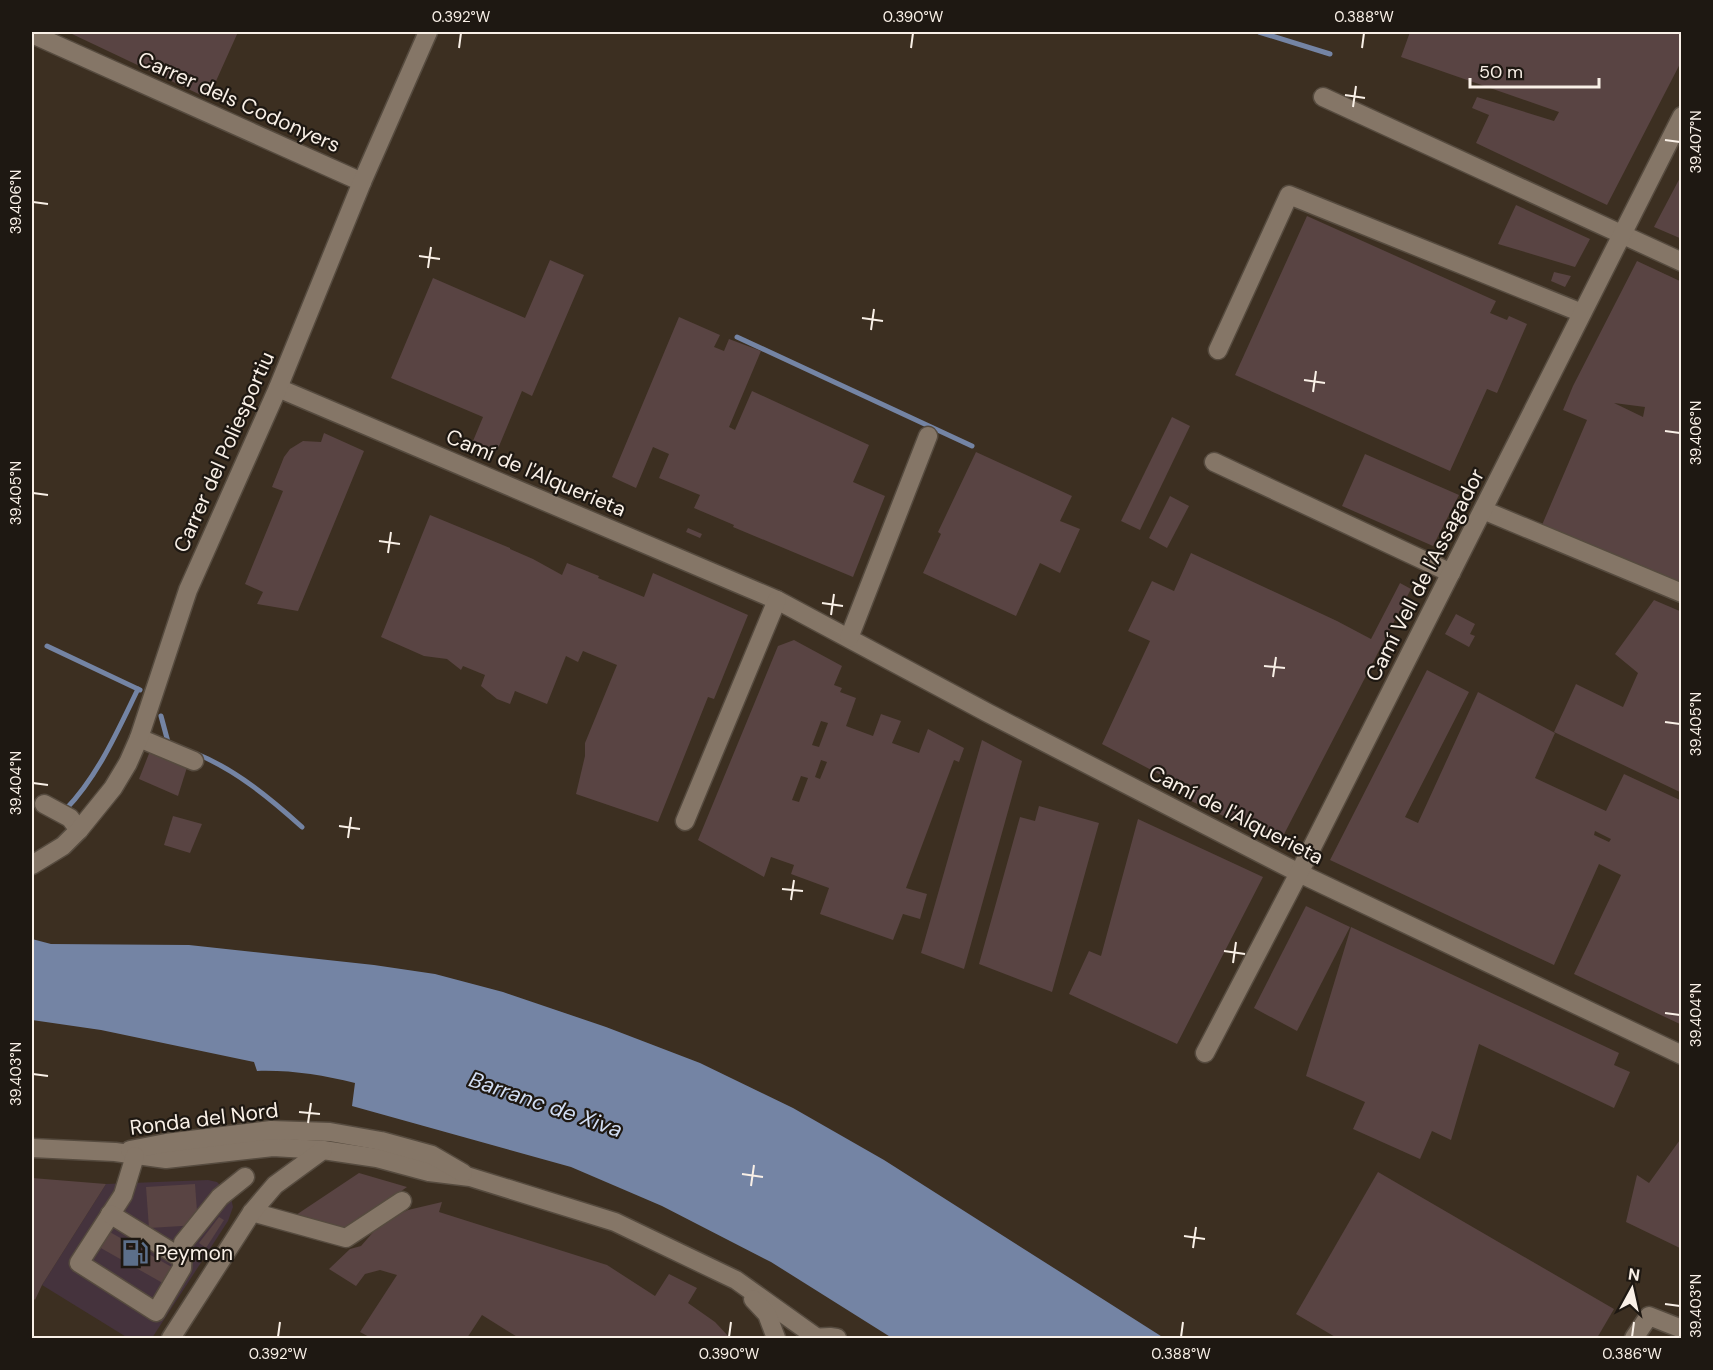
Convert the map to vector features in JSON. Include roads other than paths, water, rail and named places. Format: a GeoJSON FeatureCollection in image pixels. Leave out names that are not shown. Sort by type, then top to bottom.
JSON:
{"type":"FeatureCollection","features":[{"type":"Feature","properties":{"kind":"street","name":"Carrer del Poliesportiu"},"geometry":{"type":"LineString","coordinates":[[32,865],[63,846],[79,830],[112,788],[128,763],[139,738],[188,590],[278,388],[362,182],[429,32]]}},
{"type":"Feature","properties":{"kind":"street","name":"Carrer dels Codonyers"},"geometry":{"type":"LineString","coordinates":[[32,34],[362,182]]}},
{"type":"Feature","properties":{"kind":"street"},"geometry":{"type":"LineString","coordinates":[[1323,97],[1682,262]]}},
{"type":"Feature","properties":{"kind":"street","name":"Camí Vell de l'Assagador"},"geometry":{"type":"LineString","coordinates":[[1206,1053],[1682,116]]}},
{"type":"Feature","properties":{"kind":"street"},"geometry":{"type":"LineString","coordinates":[[1218,350],[1289,195],[1582,313]]}},
{"type":"Feature","properties":{"kind":"street","name":"Camí de l'Alquerieta"},"geometry":{"type":"LineString","coordinates":[[278,388],[777,600],[988,713],[1299,873],[1682,1055]]}},
{"type":"Feature","properties":{"kind":"street"},"geometry":{"type":"LineString","coordinates":[[849,638],[928,436]]}},
{"type":"Feature","properties":{"kind":"street"},"geometry":{"type":"LineString","coordinates":[[1214,462],[1451,573]]}},
{"type":"Feature","properties":{"kind":"street"},"geometry":{"type":"LineString","coordinates":[[1483,510],[1682,593]]}},
{"type":"Feature","properties":{"kind":"street"},"geometry":{"type":"LineString","coordinates":[[685,821],[777,600]]}},
{"type":"Feature","properties":{"kind":"street"},"geometry":{"type":"LineString","coordinates":[[139,738],[194,761]]}},
{"type":"Feature","properties":{"kind":"street"},"geometry":{"type":"LineString","coordinates":[[44,804],[70,818],[79,830]]}},
{"type":"Feature","properties":{"kind":"street","name":"Ronda del Nord"},"geometry":{"type":"LineString","coordinates":[[116,1152],[166,1143],[271,1130],[330,1132],[381,1141],[432,1155],[470,1177]]}},
{"type":"Feature","properties":{"kind":"street","name":"Ronda del Nord"},"geometry":{"type":"LineString","coordinates":[[32,1148],[116,1152],[166,1159],[273,1147],[323,1150],[377,1158],[429,1172],[470,1177],[615,1222],[736,1280],[813,1338]]}},
{"type":"Feature","properties":{"kind":"street"},"geometry":{"type":"LineString","coordinates":[[171,1338],[252,1212],[275,1185],[323,1150]]}},
{"type":"Feature","properties":{"kind":"street"},"geometry":{"type":"LineString","coordinates":[[230,1152],[245,1177],[252,1212]]}},
{"type":"Feature","properties":{"kind":"street"},"geometry":{"type":"LineString","coordinates":[[135,1156],[123,1195],[79,1263],[156,1312],[182,1269],[183,1243],[220,1197],[245,1177]]}},
{"type":"Feature","properties":{"kind":"street"},"geometry":{"type":"LineString","coordinates":[[252,1212],[346,1238],[402,1201]]}},
{"type":"Feature","properties":{"kind":"street"},"geometry":{"type":"LineString","coordinates":[[110,1214],[183,1259]]}},
{"type":"Feature","properties":{"kind":"street","name":"Ronda del Nord"},"geometry":{"type":"LineString","coordinates":[[736,1280],[767,1314],[776,1338]]}},
{"type":"Feature","properties":{"kind":"street"},"geometry":{"type":"LineString","coordinates":[[1634,1338],[1649,1316],[1682,1329]]}},
{"type":"Feature","properties":{"kind":"street"},"geometry":{"type":"LineString","coordinates":[[813,1338],[837,1338]]}},
{"type":"Feature","properties":{"kind":"water","name":"Barranc de Xiva"},"geometry":{"type":"Polygon","coordinates":[[[32,939],[51,944],[189,945],[435,974],[503,992],[606,1027],[700,1063],[793,1108],[884,1160],[1164,1338],[892,1338],[771,1262],[662,1206],[571,1167],[352,1106],[355,1083],[282,1071],[257,1071],[254,1062],[101,1030],[32,1020],[32,939]]]}},
{"type":"Feature","properties":{"kind":"waterway"},"geometry":{"type":"LineString","coordinates":[[1259,32],[1330,54]]}},
{"type":"Feature","properties":{"kind":"waterway"},"geometry":{"type":"LineString","coordinates":[[737,337],[972,446]]}},
{"type":"Feature","properties":{"kind":"waterway"},"geometry":{"type":"LineString","coordinates":[[47,646],[140,690]]}},
{"type":"Feature","properties":{"kind":"waterway"},"geometry":{"type":"LineString","coordinates":[[66,809],[98,767],[138,689]]}},
{"type":"Feature","properties":{"kind":"waterway"},"geometry":{"type":"LineString","coordinates":[[161,716],[168,742],[172,744]]}},
{"type":"Feature","properties":{"kind":"waterway"},"geometry":{"type":"LineString","coordinates":[[197,754],[226,768],[252,786],[302,827]]}},
{"type":"Feature","properties":{"kind":"place","name":"Peymon"},"geometry":{"type":"Point","coordinates":[135,1253]}}]}
